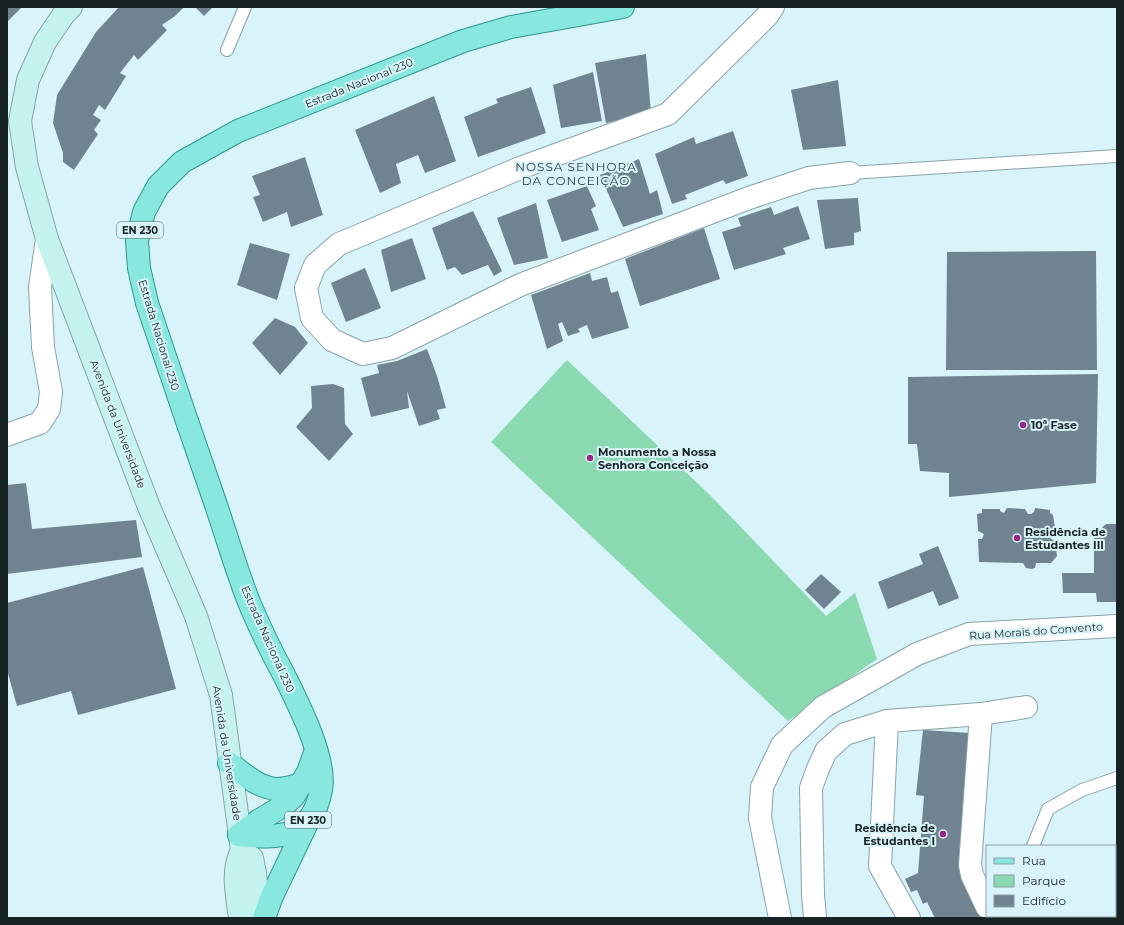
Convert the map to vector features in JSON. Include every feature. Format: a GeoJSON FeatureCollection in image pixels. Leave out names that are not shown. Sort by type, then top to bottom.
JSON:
{"type":"FeatureCollection","features":[{"type":"Feature","properties":{"kind":"main road","name":"Avenida da Universidade"},"geometry":{"type":"LineString","coordinates":[[71,7],[64,14],[45,42],[28,80],[20,121],[27,167],[47,239],[149,506],[196,616],[221,695],[240,843],[235,876],[240,918]]}},
{"type":"Feature","properties":{"kind":"main road","name":"Estrada Nacional 230"},"geometry":{"type":"LineString","coordinates":[[307,823],[316,806],[321,790],[323,774],[316,750],[251,605],[147,302],[139,268],[137,241],[144,212],[158,186],[182,162],[238,132],[463,41],[511,27],[623,7]]}},
{"type":"Feature","properties":{"kind":"main road","name":"EN 230"},"geometry":{"type":"LineString","coordinates":[[240,843],[258,821],[284,806],[294,796],[302,784],[316,750]]}},
{"type":"Feature","properties":{"kind":"main road"},"geometry":{"type":"LineString","coordinates":[[229,763],[248,778],[259,784],[276,789],[302,784]]}},
{"type":"Feature","properties":{"kind":"main road","name":"EN 230"},"geometry":{"type":"LineString","coordinates":[[240,843],[259,837],[284,836],[296,831],[307,823]]}},
{"type":"Feature","properties":{"kind":"main road","name":"EN 230"},"geometry":{"type":"LineString","coordinates":[[264,918],[272,896],[307,823]]}},
{"type":"Feature","properties":{"kind":"main road","name":"Avenida da Universidade"},"geometry":{"type":"LineString","coordinates":[[240,843],[252,858],[260,918]]}},
{"type":"Feature","properties":{"kind":"street"},"geometry":{"type":"LineString","coordinates":[[773,7],[767,16],[668,114],[520,168],[339,244],[315,265],[306,288],[312,318],[332,340],[363,354],[392,348],[520,285],[749,198],[809,178],[850,173]]}},
{"type":"Feature","properties":{"kind":"street"},"geometry":{"type":"LineString","coordinates":[[7,435],[40,423],[49,409],[51,392],[43,347],[40,287],[47,239]]}},
{"type":"Feature","properties":{"kind":"street","name":"Rua Morais do Convento"},"geometry":{"type":"LineString","coordinates":[[780,918],[760,818],[762,787],[782,745],[823,707],[917,654],[969,634],[1117,626]]}},
{"type":"Feature","properties":{"kind":"street"},"geometry":{"type":"LineString","coordinates":[[815,918],[812,895],[811,788],[826,751],[845,734],[887,721],[981,714],[1026,706]]}},
{"type":"Feature","properties":{"kind":"street"},"geometry":{"type":"LineString","coordinates":[[981,714],[970,865],[972,875],[986,905]]}},
{"type":"Feature","properties":{"kind":"street"},"geometry":{"type":"LineString","coordinates":[[887,721],[880,866],[909,918]]}},
{"type":"Feature","properties":{"kind":"lane"},"geometry":{"type":"LineString","coordinates":[[227,50],[245,7]]}},
{"type":"Feature","properties":{"kind":"lane"},"geometry":{"type":"LineString","coordinates":[[850,173],[1117,156]]}},
{"type":"Feature","properties":{"kind":"lane"},"geometry":{"type":"LineString","coordinates":[[1033,845],[1048,809],[1082,790],[1117,778]]}},
{"type":"Feature","properties":{"kind":"green space"},"geometry":{"type":"Polygon","coordinates":[[[567,360],[710,495],[826,616],[855,593],[877,659],[788,721],[491,442],[567,360]]]}},
{"type":"Feature","properties":{"kind":"building"},"geometry":{"type":"Polygon","coordinates":[[[7,7],[22,7],[7,22],[7,7]]]}},
{"type":"Feature","properties":{"kind":"building"},"geometry":{"type":"Polygon","coordinates":[[[119,7],[184,7],[175,16],[162,25],[167,30],[138,60],[134,55],[120,73],[126,76],[105,110],[99,105],[93,115],[101,120],[94,130],[98,134],[74,170],[63,162],[63,153],[53,123],[57,95],[96,32],[119,7]]]}},
{"type":"Feature","properties":{"kind":"building"},"geometry":{"type":"Polygon","coordinates":[[[195,7],[213,7],[204,16],[195,7]]]}},
{"type":"Feature","properties":{"kind":"building"},"geometry":{"type":"Polygon","coordinates":[[[646,54],[651,113],[606,123],[595,63],[646,54]]]}},
{"type":"Feature","properties":{"kind":"building"},"geometry":{"type":"Polygon","coordinates":[[[593,72],[602,121],[561,128],[553,85],[593,72]]]}},
{"type":"Feature","properties":{"kind":"building"},"geometry":{"type":"Polygon","coordinates":[[[838,80],[846,146],[803,150],[791,90],[838,80]]]}},
{"type":"Feature","properties":{"kind":"building"},"geometry":{"type":"Polygon","coordinates":[[[531,87],[546,133],[478,157],[464,117],[498,103],[496,99],[531,87]]]}},
{"type":"Feature","properties":{"kind":"building"},"geometry":{"type":"Polygon","coordinates":[[[434,96],[456,161],[425,173],[418,155],[396,164],[401,183],[380,193],[355,130],[434,96]]]}},
{"type":"Feature","properties":{"kind":"building"},"geometry":{"type":"Polygon","coordinates":[[[733,131],[748,176],[726,184],[723,180],[685,195],[687,199],[672,204],[655,154],[694,137],[696,144],[733,131]]]}},
{"type":"Feature","properties":{"kind":"building"},"geometry":{"type":"Polygon","coordinates":[[[305,157],[323,215],[291,227],[287,212],[263,222],[253,197],[260,195],[252,176],[305,157]]]}},
{"type":"Feature","properties":{"kind":"building"},"geometry":{"type":"Polygon","coordinates":[[[639,159],[650,194],[657,190],[663,214],[623,227],[600,175],[639,159]]]}},
{"type":"Feature","properties":{"kind":"building"},"geometry":{"type":"Polygon","coordinates":[[[587,186],[596,206],[591,209],[599,230],[562,242],[547,200],[587,186]]]}},
{"type":"Feature","properties":{"kind":"building"},"geometry":{"type":"Polygon","coordinates":[[[858,198],[861,231],[854,233],[854,245],[825,249],[817,200],[858,198]]]}},
{"type":"Feature","properties":{"kind":"building"},"geometry":{"type":"Polygon","coordinates":[[[536,203],[548,258],[514,265],[497,218],[536,203]]]}},
{"type":"Feature","properties":{"kind":"building"},"geometry":{"type":"Polygon","coordinates":[[[798,206],[810,239],[783,248],[786,254],[734,270],[722,232],[741,226],[738,218],[771,207],[774,215],[798,206]]]}},
{"type":"Feature","properties":{"kind":"building"},"geometry":{"type":"Polygon","coordinates":[[[473,211],[502,271],[494,276],[488,265],[462,275],[455,267],[447,270],[432,228],[473,211]]]}},
{"type":"Feature","properties":{"kind":"building"},"geometry":{"type":"Polygon","coordinates":[[[704,228],[720,279],[640,306],[625,259],[704,228]]]}},
{"type":"Feature","properties":{"kind":"building"},"geometry":{"type":"Polygon","coordinates":[[[412,238],[426,279],[391,292],[381,250],[412,238]]]}},
{"type":"Feature","properties":{"kind":"building"},"geometry":{"type":"Polygon","coordinates":[[[250,243],[290,254],[277,300],[237,285],[250,243]]]}},
{"type":"Feature","properties":{"kind":"building"},"geometry":{"type":"Polygon","coordinates":[[[1096,251],[1097,370],[946,370],[947,252],[1096,251]]]}},
{"type":"Feature","properties":{"kind":"building"},"geometry":{"type":"Polygon","coordinates":[[[365,268],[381,308],[346,322],[331,283],[365,268]]]}},
{"type":"Feature","properties":{"kind":"building"},"geometry":{"type":"Polygon","coordinates":[[[590,273],[592,281],[607,277],[611,293],[618,291],[629,328],[592,339],[587,325],[578,329],[580,332],[568,336],[562,322],[558,324],[563,341],[547,349],[531,295],[590,273]]]}},
{"type":"Feature","properties":{"kind":"building"},"geometry":{"type":"Polygon","coordinates":[[[275,318],[295,327],[308,343],[280,375],[252,343],[275,318]]]}},
{"type":"Feature","properties":{"kind":"building"},"geometry":{"type":"Polygon","coordinates":[[[427,349],[437,376],[446,408],[437,410],[440,419],[419,426],[407,391],[409,408],[371,417],[361,378],[379,373],[377,365],[397,361],[427,349]]]}},
{"type":"Feature","properties":{"kind":"building","name":"10ª Fase"},"geometry":{"type":"Polygon","coordinates":[[[1098,374],[1096,483],[949,497],[949,473],[920,471],[917,444],[908,444],[908,377],[1098,374]]]}},
{"type":"Feature","properties":{"kind":"building"},"geometry":{"type":"Polygon","coordinates":[[[333,384],[344,388],[345,424],[353,434],[329,461],[296,427],[312,408],[311,386],[333,384]]]}},
{"type":"Feature","properties":{"kind":"building"},"geometry":{"type":"Polygon","coordinates":[[[26,483],[32,529],[136,520],[142,557],[7,574],[7,485],[26,483]]]}},
{"type":"Feature","properties":{"kind":"building","name":"Residência de Estudantes III"},"geometry":{"type":"Polygon","coordinates":[[[1007,508],[1025,509],[1028,514],[1034,512],[1035,508],[1050,510],[1050,513],[1053,515],[1055,528],[1049,535],[1051,539],[1055,541],[1057,556],[1051,563],[1036,563],[1035,568],[1032,569],[1026,568],[1023,563],[979,562],[978,539],[982,539],[984,534],[978,531],[977,514],[982,513],[982,509],[1000,509],[1000,511],[1004,513],[1007,508]]]}},
{"type":"Feature","properties":{"kind":"building"},"geometry":{"type":"Polygon","coordinates":[[[1106,524],[1117,524],[1117,602],[1097,602],[1096,593],[1063,593],[1062,573],[1094,573],[1094,535],[1106,524]]]}},
{"type":"Feature","properties":{"kind":"building"},"geometry":{"type":"Polygon","coordinates":[[[938,546],[959,598],[939,606],[933,591],[888,609],[878,582],[923,564],[919,554],[938,546]]]}},
{"type":"Feature","properties":{"kind":"building"},"geometry":{"type":"Polygon","coordinates":[[[143,567],[176,689],[78,715],[71,691],[17,706],[7,670],[7,603],[143,567]]]}},
{"type":"Feature","properties":{"kind":"building"},"geometry":{"type":"Polygon","coordinates":[[[821,574],[841,592],[824,609],[805,590],[821,574]]]}},
{"type":"Feature","properties":{"kind":"building","name":"Residência de Estudantes I"},"geometry":{"type":"Polygon","coordinates":[[[923,730],[970,733],[963,880],[981,918],[935,918],[927,902],[923,904],[917,890],[911,892],[905,879],[918,873],[924,796],[916,795],[923,730]]]}},
{"type":"Feature","properties":{"kind":"building"},"geometry":{"type":"Polygon","coordinates":[[[1116,889],[1117,890],[1116,911],[1116,889]]]}},
{"type":"Feature","properties":{"kind":"building"},"geometry":{"type":"Polygon","coordinates":[[[1068,917],[1112,917],[1111,918],[1068,917]]]}},
{"type":"Feature","properties":{"kind":"place","name":"10ª Fase"},"geometry":{"type":"Point","coordinates":[1023,425]}},
{"type":"Feature","properties":{"kind":"place","name":"Monumento a Nossa Senhora Conceição"},"geometry":{"type":"Point","coordinates":[590,458]}},
{"type":"Feature","properties":{"kind":"place","name":"Residência de Estudantes III"},"geometry":{"type":"Point","coordinates":[1017,538]}},
{"type":"Feature","properties":{"kind":"place","name":"Residência de Estudantes I"},"geometry":{"type":"Point","coordinates":[943,834]}},
{"type":"Feature","properties":{"kind":"district","name":"NOSSA SENHORA DA CONCEIÇÃO"},"geometry":{"type":"Point","coordinates":[576,174]}}]}
